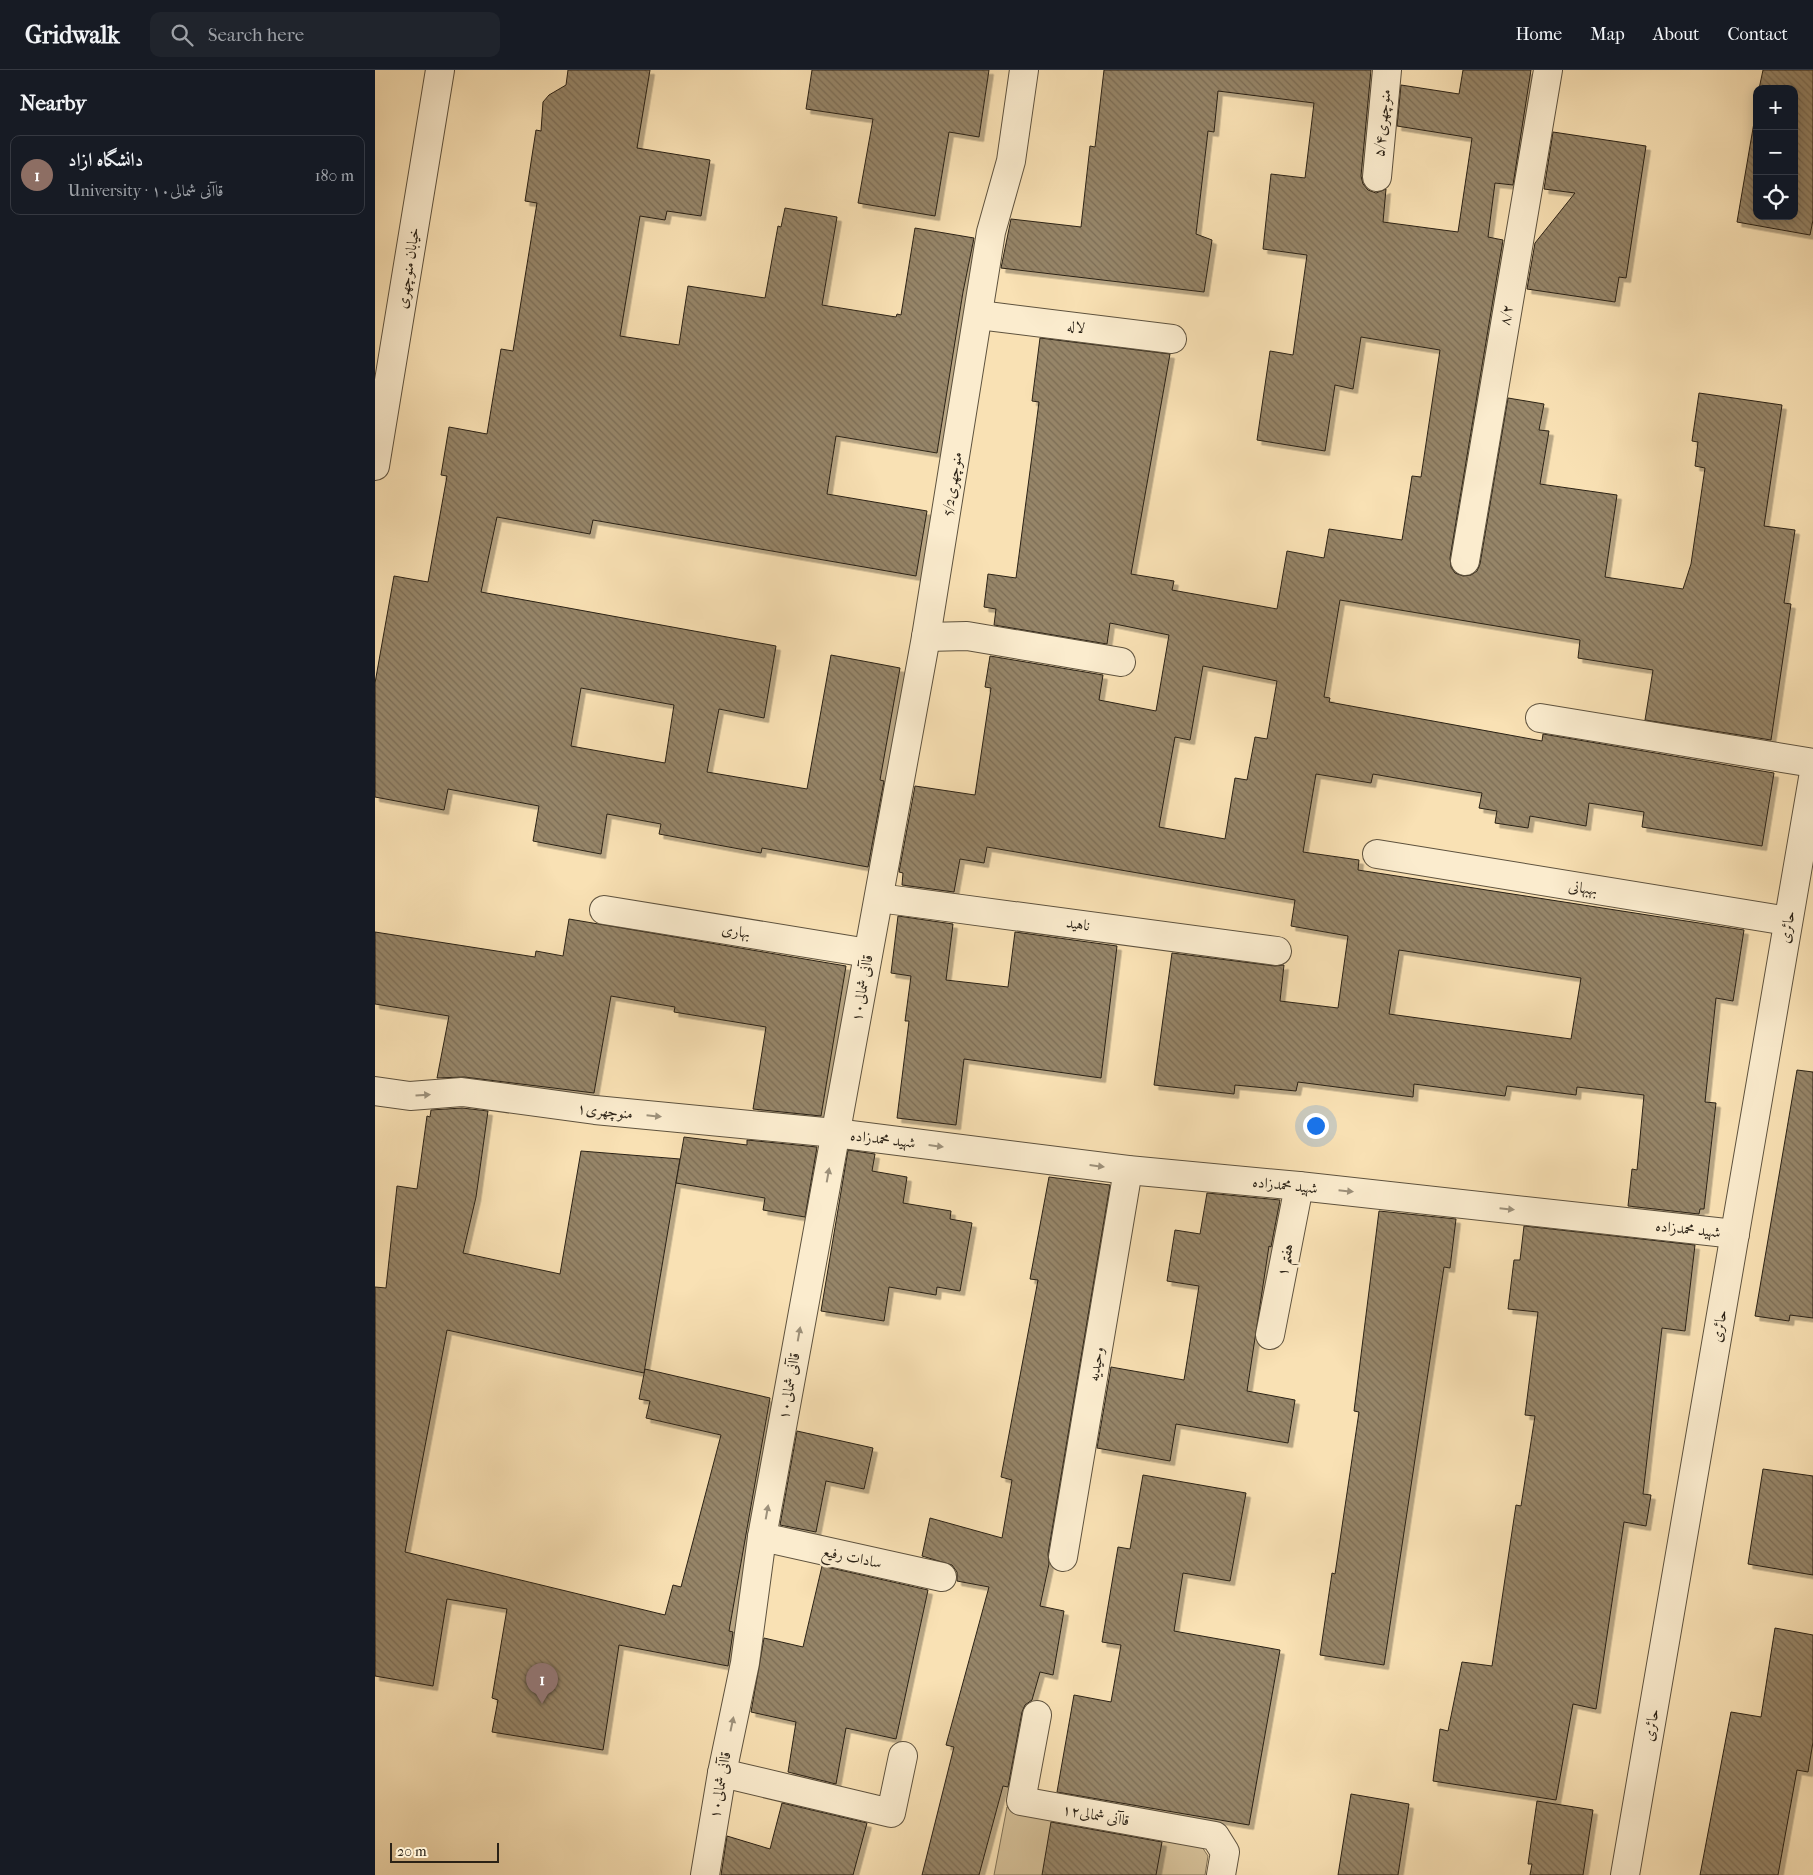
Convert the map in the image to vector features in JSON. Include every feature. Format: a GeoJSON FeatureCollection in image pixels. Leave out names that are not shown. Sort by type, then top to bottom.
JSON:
{"type":"FeatureCollection","features":[{"type":"Feature","properties":{"kind":"street","name":"خیابان منوچهری"},"geometry":{"type":"LineString","coordinates":[[375,466],[440,70]]}},
{"type":"Feature","properties":{"kind":"street","name":"5/2منوچهری"},"geometry":{"type":"LineString","coordinates":[[879,898],[926,637],[991,232],[1011,161],[1024,70]]}},
{"type":"Feature","properties":{"kind":"street","name":"منوچهری۵/۴"},"geometry":{"type":"LineString","coordinates":[[1377,177],[1387,70]]}},
{"type":"Feature","properties":{"kind":"street","name":"۸/۲"},"geometry":{"type":"LineString","coordinates":[[1465,561],[1548,70]]}},
{"type":"Feature","properties":{"kind":"street","name":"لاله"},"geometry":{"type":"LineString","coordinates":[[979,315],[1172,339]]}},
{"type":"Feature","properties":{"kind":"street"},"geometry":{"type":"LineString","coordinates":[[926,637],[967,636],[1121,662]]}},
{"type":"Feature","properties":{"kind":"street"},"geometry":{"type":"LineString","coordinates":[[1541,718],[1813,763]]}},
{"type":"Feature","properties":{"kind":"street","name":"حائری"},"geometry":{"type":"LineString","coordinates":[[1625,1875],[1813,778]]}},
{"type":"Feature","properties":{"kind":"street","name":"بهبهانی"},"geometry":{"type":"LineString","coordinates":[[1377,854],[1788,921]]}},
{"type":"Feature","properties":{"kind":"street","name":"ناهید"},"geometry":{"type":"LineString","coordinates":[[879,898],[1277,951]]}},
{"type":"Feature","properties":{"kind":"street","name":"قاآنی شمالی۱۰"},"geometry":{"type":"LineString","coordinates":[[705,1875],[722,1773],[745,1663],[762,1538],[879,898]]}},
{"type":"Feature","properties":{"kind":"street","name":"بهاری"},"geometry":{"type":"LineString","coordinates":[[604,910],[868,953]]}},
{"type":"Feature","properties":{"kind":"street","name":"منوچهری۱"},"geometry":{"type":"LineString","coordinates":[[375,1091],[410,1096],[462,1092],[595,1110],[835,1134]]}},
{"type":"Feature","properties":{"kind":"street","name":"شهید محمدزاده"},"geometry":{"type":"LineString","coordinates":[[835,1134],[1128,1170],[1299,1186],[1735,1234]]}},
{"type":"Feature","properties":{"kind":"street","name":"وحیدیه"},"geometry":{"type":"LineString","coordinates":[[1063,1557],[1128,1170]]}},
{"type":"Feature","properties":{"kind":"street","name":"هفتم ۱"},"geometry":{"type":"LineString","coordinates":[[1270,1335],[1299,1186]]}},
{"type":"Feature","properties":{"kind":"street","name":"سادات رفیع"},"geometry":{"type":"LineString","coordinates":[[762,1538],[942,1577]]}},
{"type":"Feature","properties":{"kind":"street","name":"قاآنی شمالی۱۲"},"geometry":{"type":"LineString","coordinates":[[1037,1715],[1021,1801],[1215,1836],[1225,1852],[1221,1875]]}},
{"type":"Feature","properties":{"kind":"street"},"geometry":{"type":"LineString","coordinates":[[722,1773],[891,1813],[903,1756]]}},
{"type":"Feature","properties":{"kind":"shaded area"},"geometry":{"type":"Polygon","coordinates":[[[1007,1807],[1200,1844],[1208,1856],[1205,1875],[994,1875],[1007,1807]]]}},
{"type":"Feature","properties":{"kind":"building"},"geometry":{"type":"Polygon","coordinates":[[[568,70],[650,70],[637,148],[710,160],[701,216],[667,211],[665,220],[640,216],[620,336],[679,345],[688,286],[765,298],[778,226],[781,227],[785,208],[837,217],[822,305],[896,317],[897,314],[901,315],[915,228],[974,238],[963,292],[937,453],[836,436],[827,494],[927,511],[916,576],[593,520],[590,534],[497,517],[481,592],[776,646],[764,718],[719,709],[707,772],[807,789],[831,655],[900,668],[880,780],[884,781],[868,867],[762,848],[761,853],[659,834],[661,824],[607,814],[601,854],[533,841],[539,806],[448,789],[444,810],[375,797],[375,683],[394,576],[428,582],[447,476],[441,475],[449,427],[487,434],[501,349],[513,351],[537,203],[525,201],[536,130],[541,131],[543,102],[549,95],[566,85],[568,70]],[[581,688],[571,746],[665,763],[674,705],[581,688]]]}},
{"type":"Feature","properties":{"kind":"building"},"geometry":{"type":"Polygon","coordinates":[[[812,70],[989,70],[979,137],[949,132],[935,216],[858,203],[873,119],[806,109],[812,70]]]}},
{"type":"Feature","properties":{"kind":"building"},"geometry":{"type":"Polygon","coordinates":[[[1104,70],[1371,70],[1361,176],[1363,184],[1368,190],[1376,193],[1386,189],[1383,222],[1458,232],[1472,138],[1397,126],[1401,85],[1459,94],[1463,70],[1531,70],[1513,185],[1495,183],[1488,237],[1503,240],[1450,558],[1451,567],[1455,573],[1463,576],[1471,575],[1477,571],[1480,564],[1508,398],[1544,404],[1539,430],[1549,431],[1540,484],[1617,495],[1605,577],[1683,589],[1691,564],[1705,468],[1695,466],[1698,442],[1692,441],[1699,393],[1782,405],[1764,526],[1795,530],[1784,603],[1791,604],[1771,740],[1645,720],[1653,670],[1578,658],[1580,640],[1340,600],[1324,697],[1330,698],[1329,702],[1542,741],[1543,734],[1774,773],[1762,846],[1642,827],[1644,812],[1589,803],[1586,826],[1530,816],[1528,828],[1495,823],[1497,811],[1479,808],[1482,793],[1373,774],[1371,783],[1316,774],[1303,852],[1359,860],[1358,870],[1744,930],[1733,1001],[1716,998],[1705,1102],[1716,1103],[1704,1209],[1700,1209],[1699,1214],[1628,1206],[1632,1169],[1637,1170],[1644,1095],[1577,1087],[1576,1095],[1507,1086],[1505,1096],[1414,1084],[1413,1097],[1298,1082],[1296,1091],[1235,1085],[1234,1094],[1154,1085],[1172,953],[1275,966],[1284,965],[1280,1001],[1338,1008],[1348,936],[1291,926],[1295,900],[987,847],[984,863],[960,859],[954,892],[902,885],[903,873],[899,872],[915,786],[975,795],[991,688],[985,687],[990,656],[1103,675],[1099,700],[1156,711],[1169,635],[1110,623],[1107,644],[994,625],[996,609],[984,607],[988,574],[1016,578],[1039,402],[1032,401],[1040,338],[1170,354],[1131,574],[1174,581],[1172,590],[1277,609],[1287,551],[1324,558],[1329,529],[1402,540],[1412,476],[1421,477],[1440,350],[1361,337],[1353,389],[1335,385],[1325,451],[1257,440],[1270,351],[1293,355],[1307,255],[1263,249],[1271,174],[1305,178],[1314,103],[1218,91],[1214,132],[1208,131],[1196,234],[1212,240],[1204,292],[1001,268],[1011,219],[1081,227],[1090,146],[1095,147],[1104,70]],[[1203,666],[1190,740],[1175,737],[1159,827],[1225,839],[1235,778],[1247,780],[1255,737],[1267,739],[1277,681],[1203,666]],[[1399,950],[1389,1014],[1571,1039],[1581,978],[1399,950]]]}},
{"type":"Feature","properties":{"kind":"building"},"geometry":{"type":"Polygon","coordinates":[[[1763,70],[1813,70],[1813,220],[1810,235],[1737,222],[1753,128],[1753,220],[1798,220],[1798,85],[1760,85],[1763,70]]]}},
{"type":"Feature","properties":{"kind":"building"},"geometry":{"type":"Polygon","coordinates":[[[1553,132],[1646,146],[1626,278],[1619,277],[1615,302],[1527,289],[1535,243],[1575,193],[1544,189],[1553,132]]]}},
{"type":"Feature","properties":{"kind":"building"},"geometry":{"type":"Polygon","coordinates":[[[898,916],[953,924],[946,980],[1008,987],[1015,932],[1117,946],[1101,1078],[964,1059],[956,1125],[897,1118],[909,1021],[905,1021],[911,976],[891,973],[898,916]]]}},
{"type":"Feature","properties":{"kind":"building"},"geometry":{"type":"Polygon","coordinates":[[[569,919],[846,966],[821,1116],[753,1109],[766,1027],[674,1012],[675,1007],[611,996],[594,1093],[464,1077],[437,1078],[449,1016],[375,1004],[375,932],[535,957],[536,951],[563,956],[569,919]]]}},
{"type":"Feature","properties":{"kind":"building"},"geometry":{"type":"Polygon","coordinates":[[[1797,1070],[1813,1072],[1813,1318],[1790,1315],[1789,1321],[1755,1316],[1797,1070]]]}},
{"type":"Feature","properties":{"kind":"building"},"geometry":{"type":"Polygon","coordinates":[[[462,1108],[488,1111],[476,1197],[463,1253],[560,1274],[581,1151],[680,1159],[644,1373],[447,1330],[405,1552],[665,1615],[673,1585],[681,1587],[721,1435],[646,1418],[650,1401],[639,1399],[645,1369],[770,1398],[729,1631],[733,1632],[728,1666],[619,1645],[603,1750],[492,1732],[498,1700],[492,1698],[507,1609],[447,1599],[433,1686],[375,1676],[375,1287],[386,1288],[397,1186],[417,1189],[427,1116],[430,1117],[431,1110],[462,1108]]]}},
{"type":"Feature","properties":{"kind":"building"},"geometry":{"type":"Polygon","coordinates":[[[684,1137],[747,1145],[747,1140],[817,1147],[805,1217],[763,1210],[765,1198],[676,1183],[684,1137]]]}},
{"type":"Feature","properties":{"kind":"building"},"geometry":{"type":"Polygon","coordinates":[[[848,1150],[875,1154],[872,1171],[907,1177],[903,1203],[951,1211],[950,1219],[972,1223],[960,1291],[937,1287],[936,1295],[889,1287],[884,1321],[821,1311],[848,1150]]]}},
{"type":"Feature","properties":{"kind":"building"},"geometry":{"type":"Polygon","coordinates":[[[1049,1177],[1110,1185],[1048,1554],[1049,1564],[1040,1606],[1064,1611],[1053,1675],[1040,1672],[1032,1700],[1025,1705],[1022,1712],[1008,1787],[1003,1786],[979,1875],[922,1875],[954,1747],[946,1745],[989,1587],[957,1581],[957,1572],[952,1565],[922,1556],[930,1518],[1002,1538],[1012,1480],[1001,1477],[1038,1280],[1030,1279],[1049,1177]]]}},
{"type":"Feature","properties":{"kind":"building"},"geometry":{"type":"Polygon","coordinates":[[[1207,1193],[1280,1200],[1271,1247],[1269,1246],[1247,1391],[1295,1400],[1288,1443],[1176,1424],[1170,1461],[1097,1448],[1111,1367],[1184,1380],[1199,1286],[1167,1281],[1175,1230],[1200,1234],[1207,1193]]]}},
{"type":"Feature","properties":{"kind":"building"},"geometry":{"type":"Polygon","coordinates":[[[1379,1211],[1456,1219],[1450,1268],[1444,1267],[1384,1665],[1320,1655],[1332,1573],[1335,1574],[1359,1412],[1354,1411],[1379,1211]]]}},
{"type":"Feature","properties":{"kind":"building"},"geometry":{"type":"Polygon","coordinates":[[[1524,1226],[1695,1245],[1685,1331],[1662,1328],[1643,1494],[1651,1495],[1646,1526],[1624,1522],[1596,1709],[1573,1704],[1556,1800],[1433,1781],[1440,1729],[1448,1731],[1462,1662],[1492,1666],[1516,1505],[1521,1506],[1535,1416],[1525,1415],[1538,1312],[1508,1309],[1514,1260],[1520,1260],[1524,1226]]]}},
{"type":"Feature","properties":{"kind":"building"},"geometry":{"type":"Polygon","coordinates":[[[797,1431],[873,1448],[864,1489],[826,1481],[816,1532],[780,1525],[797,1431]]]}},
{"type":"Feature","properties":{"kind":"building"},"geometry":{"type":"Polygon","coordinates":[[[1763,1469],[1813,1476],[1813,1575],[1748,1564],[1763,1469]]]}},
{"type":"Feature","properties":{"kind":"building"},"geometry":{"type":"Polygon","coordinates":[[[1143,1475],[1246,1493],[1230,1581],[1183,1573],[1174,1631],[1280,1650],[1249,1825],[1057,1792],[1074,1695],[1111,1702],[1121,1645],[1102,1642],[1118,1547],[1130,1549],[1143,1475]]]}},
{"type":"Feature","properties":{"kind":"building"},"geometry":{"type":"Polygon","coordinates":[[[822,1566],[928,1590],[896,1739],[846,1728],[836,1784],[788,1772],[796,1722],[751,1712],[764,1638],[803,1647],[822,1566]]]}},
{"type":"Feature","properties":{"kind":"building"},"geometry":{"type":"Polygon","coordinates":[[[1775,1628],[1813,1635],[1813,1742],[1808,1772],[1797,1770],[1778,1875],[1700,1875],[1731,1712],[1761,1717],[1775,1628]]]}},
{"type":"Feature","properties":{"kind":"building"},"geometry":{"type":"Polygon","coordinates":[[[1351,1794],[1409,1804],[1398,1875],[1338,1875],[1351,1794]]]}},
{"type":"Feature","properties":{"kind":"building"},"geometry":{"type":"Polygon","coordinates":[[[1537,1801],[1593,1810],[1583,1875],[1530,1875],[1532,1864],[1528,1864],[1537,1801]]]}},
{"type":"Feature","properties":{"kind":"building"},"geometry":{"type":"Polygon","coordinates":[[[782,1803],[867,1823],[853,1875],[721,1875],[727,1836],[770,1849],[782,1803]]]}},
{"type":"Feature","properties":{"kind":"building"},"geometry":{"type":"Polygon","coordinates":[[[1051,1822],[1162,1842],[1156,1875],[1042,1875],[1051,1822]]]}},
{"type":"Feature","properties":{"kind":"place","name":"دانشگاه ازاد"},"geometry":{"type":"Point","coordinates":[542,1704]}}]}
